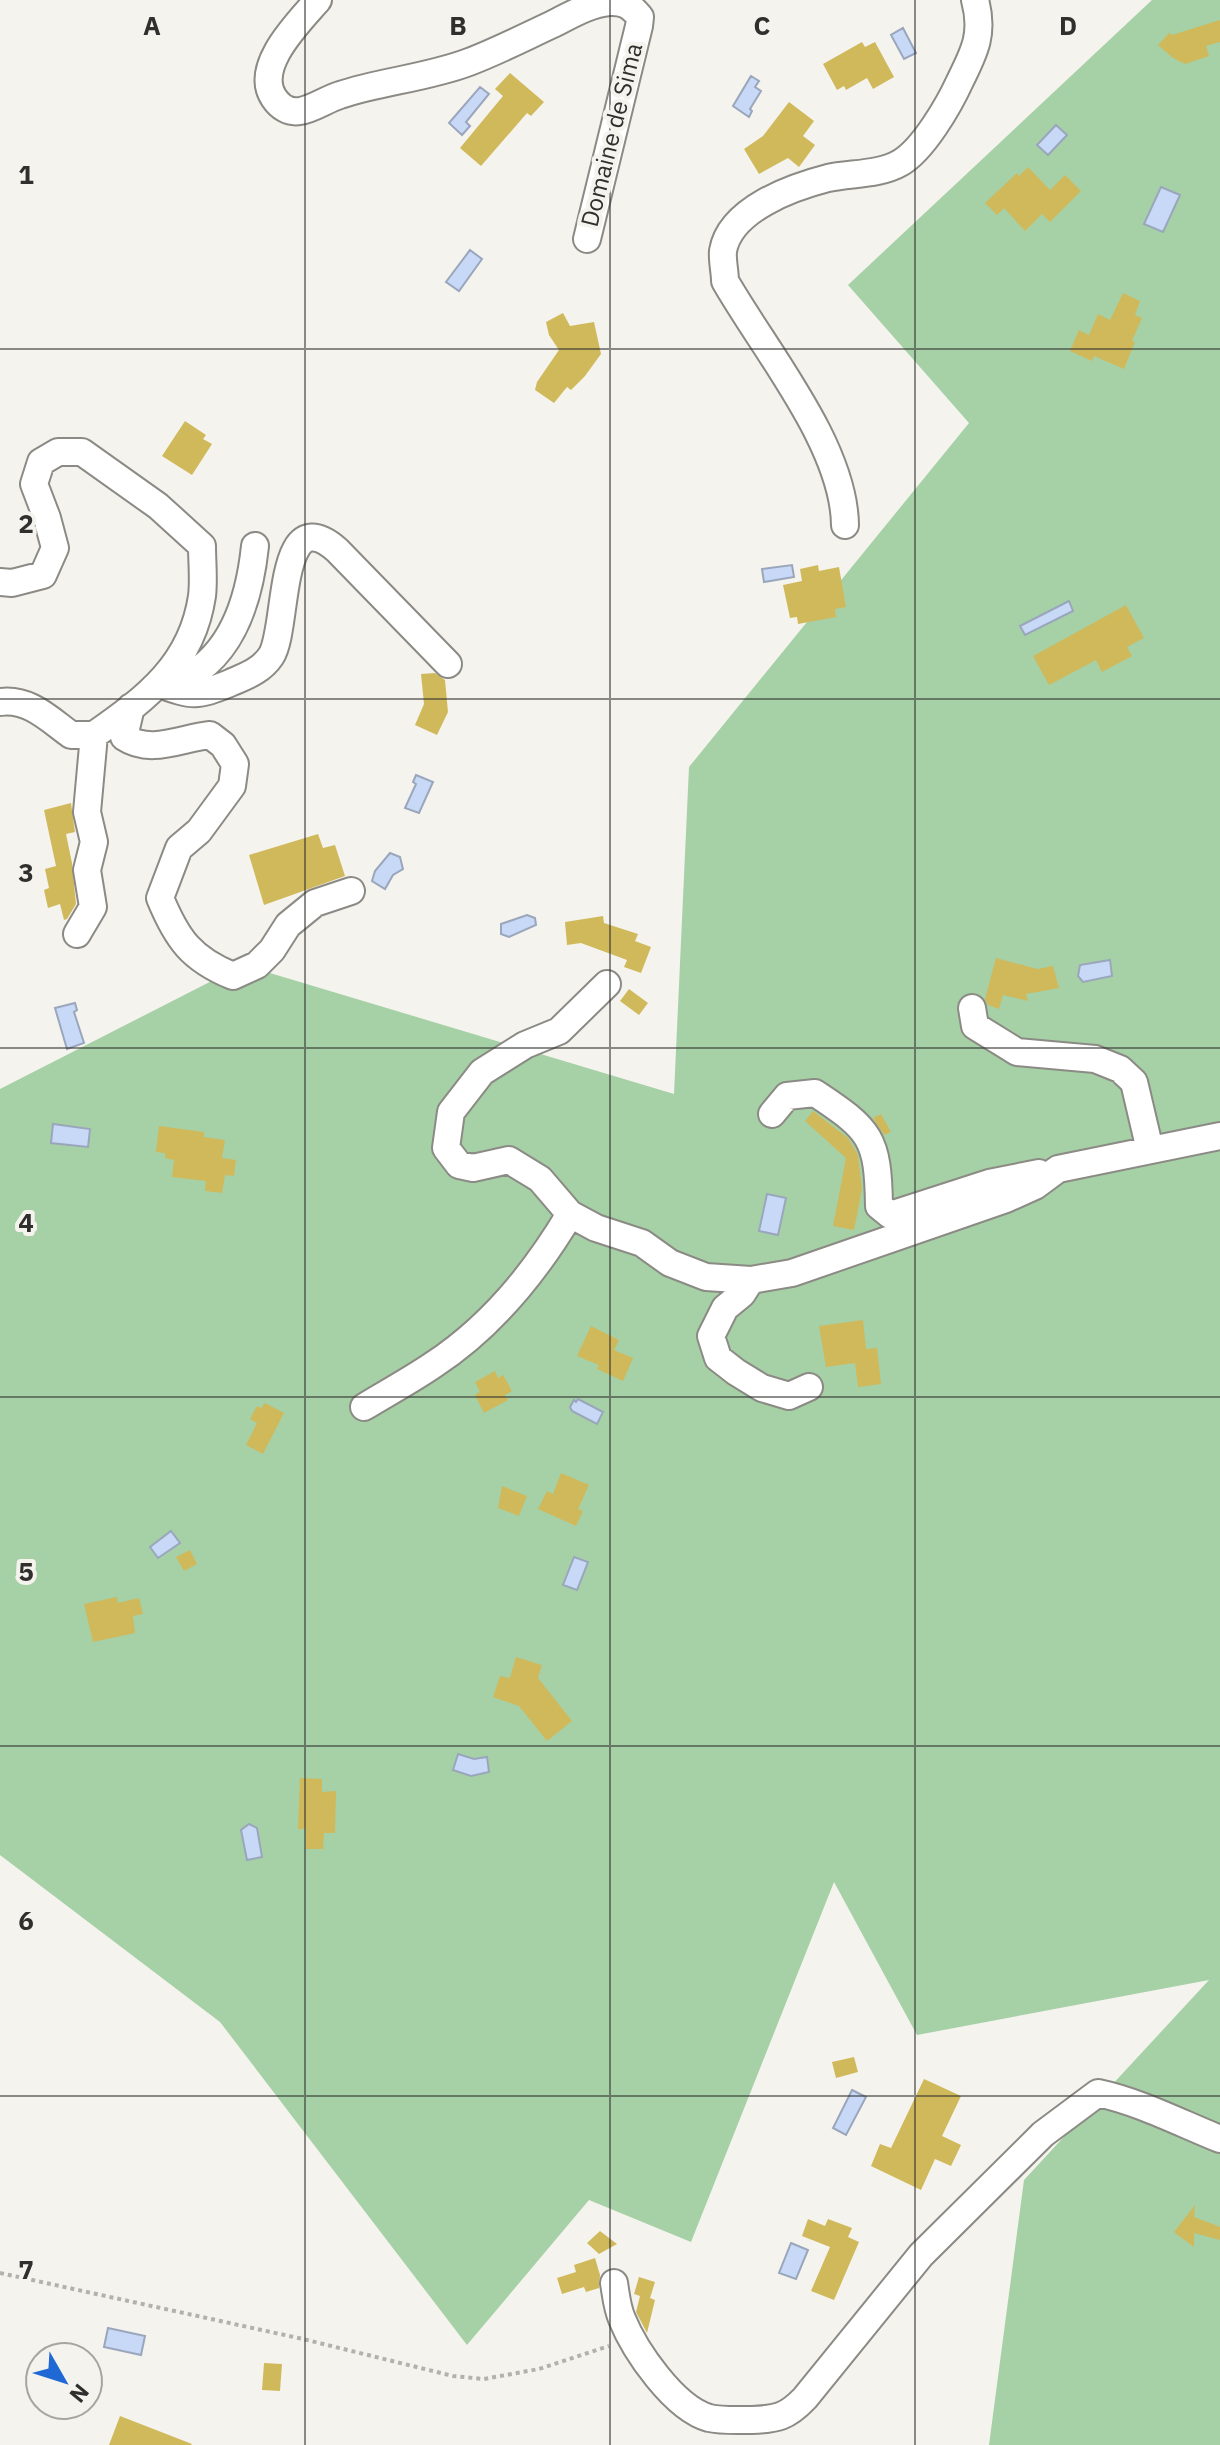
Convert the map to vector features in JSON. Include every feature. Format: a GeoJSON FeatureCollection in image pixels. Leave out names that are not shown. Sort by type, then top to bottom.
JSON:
{"type":"FeatureCollection","features":[{"type":"Feature","properties":{"kind":"street","name":"Domaine de Sima"},"geometry":{"type":"LineString","coordinates":[[318,0],[272,61],[267,78],[278,104],[288,110],[300,111],[340,95],[444,71],[583,9],[608,2],[624,2],[632,7],[640,17],[639,26],[587,239]]}},
{"type":"Feature","properties":{"kind":"street"},"geometry":{"type":"LineString","coordinates":[[845,525],[845,502],[833,463],[725,281],[723,250],[735,226],[763,201],[830,177],[896,165],[911,156],[951,100],[975,50],[981,21],[975,0]]}},
{"type":"Feature","properties":{"kind":"street"},"geometry":{"type":"LineString","coordinates":[[0,582],[12,583],[43,575],[55,548],[34,484],[41,462],[58,452],[82,452],[158,506],[202,546],[202,595],[190,643],[159,684],[126,712],[94,735],[71,735],[40,711],[15,700],[0,702]]}},
{"type":"Feature","properties":{"kind":"street"},"geometry":{"type":"LineString","coordinates":[[159,684],[188,695],[258,671],[271,656],[278,639],[287,567],[296,545],[310,537],[325,540],[337,550],[448,664]]}},
{"type":"Feature","properties":{"kind":"street"},"geometry":{"type":"LineString","coordinates":[[159,684],[188,676],[205,663],[224,641],[236,623],[247,596],[255,546]]}},
{"type":"Feature","properties":{"kind":"street"},"geometry":{"type":"LineString","coordinates":[[126,712],[124,737],[134,744],[163,746],[186,738],[210,735],[223,745],[235,764],[232,786],[199,831],[179,848],[160,898],[173,931],[191,952],[214,969],[233,976],[257,965],[272,950],[288,925],[315,903],[351,891]]}},
{"type":"Feature","properties":{"kind":"street"},"geometry":{"type":"LineString","coordinates":[[77,934],[93,907],[87,870],[94,842],[87,812],[94,735]]}},
{"type":"Feature","properties":{"kind":"street"},"geometry":{"type":"LineString","coordinates":[[607,984],[559,1031],[525,1045],[482,1072],[451,1112],[446,1148],[459,1165],[473,1168],[509,1160],[540,1179],[570,1214],[596,1228],[642,1243],[670,1263],[706,1277],[751,1280],[792,1273],[958,1218],[1035,1186],[1058,1169]]}},
{"type":"Feature","properties":{"kind":"street"},"geometry":{"type":"LineString","coordinates":[[972,1008],[975,1026],[1017,1052],[1095,1059],[1120,1069],[1134,1082],[1150,1150]]}},
{"type":"Feature","properties":{"kind":"street"},"geometry":{"type":"LineString","coordinates":[[772,1114],[787,1096],[815,1093],[863,1128],[874,1146],[879,1206],[890,1215],[989,1183],[1220,1136]]}},
{"type":"Feature","properties":{"kind":"street"},"geometry":{"type":"LineString","coordinates":[[364,1407],[436,1364],[495,1314],[542,1261],[570,1214]]}},
{"type":"Feature","properties":{"kind":"street"},"geometry":{"type":"LineString","coordinates":[[751,1280],[742,1294],[725,1308],[711,1336],[718,1358],[762,1388],[789,1396],[809,1387]]}},
{"type":"Feature","properties":{"kind":"street"},"geometry":{"type":"LineString","coordinates":[[614,2283],[620,2315],[632,2339],[652,2371],[671,2393],[707,2418],[771,2419],[791,2413],[921,2255],[1043,2134],[1098,2093],[1127,2099],[1220,2139]]}},
{"type":"Feature","properties":{"kind":"path"},"geometry":{"type":"LineString","coordinates":[[0,2273],[469,2378],[484,2379],[539,2369],[632,2339]]}},
{"type":"Feature","properties":{"kind":"green space"},"geometry":{"type":"Polygon","coordinates":[[[1152,0],[1220,0],[1220,2445],[989,2445],[1024,2180],[1209,1980],[917,2035],[834,1882],[691,2242],[589,2200],[467,2345],[220,2022],[0,1855],[0,1089],[243,965],[674,1094],[689,767],[969,423],[848,285],[1152,0]]]}},
{"type":"Feature","properties":{"kind":"water"},"geometry":{"type":"Polygon","coordinates":[[[903,28],[916,53],[904,59],[891,35],[903,28]]]}},
{"type":"Feature","properties":{"kind":"water"},"geometry":{"type":"Polygon","coordinates":[[[751,76],[759,81],[755,87],[761,91],[750,109],[749,117],[733,106],[751,76]]]}},
{"type":"Feature","properties":{"kind":"water"},"geometry":{"type":"Polygon","coordinates":[[[480,87],[489,94],[466,122],[470,126],[462,135],[449,123],[480,87]]]}},
{"type":"Feature","properties":{"kind":"water"},"geometry":{"type":"Polygon","coordinates":[[[1056,125],[1067,135],[1048,155],[1037,145],[1056,125]]]}},
{"type":"Feature","properties":{"kind":"water"},"geometry":{"type":"Polygon","coordinates":[[[1161,187],[1180,195],[1163,232],[1144,224],[1161,187]]]}},
{"type":"Feature","properties":{"kind":"water"},"geometry":{"type":"Polygon","coordinates":[[[470,250],[482,259],[459,291],[446,282],[470,250]]]}},
{"type":"Feature","properties":{"kind":"water"},"geometry":{"type":"Polygon","coordinates":[[[792,565],[794,577],[764,582],[762,569],[792,565]]]}},
{"type":"Feature","properties":{"kind":"water"},"geometry":{"type":"Polygon","coordinates":[[[1069,601],[1073,611],[1025,635],[1020,626],[1069,601]]]}},
{"type":"Feature","properties":{"kind":"water"},"geometry":{"type":"Polygon","coordinates":[[[416,775],[433,782],[419,813],[405,808],[416,784],[413,782],[416,775]]]}},
{"type":"Feature","properties":{"kind":"water"},"geometry":{"type":"Polygon","coordinates":[[[390,853],[400,857],[403,869],[393,875],[385,889],[372,881],[375,871],[390,853]]]}},
{"type":"Feature","properties":{"kind":"water"},"geometry":{"type":"Polygon","coordinates":[[[527,915],[535,918],[536,925],[509,937],[501,934],[501,924],[527,915]]]}},
{"type":"Feature","properties":{"kind":"water"},"geometry":{"type":"Polygon","coordinates":[[[1110,960],[1112,976],[1083,982],[1078,976],[1080,965],[1110,960]]]}},
{"type":"Feature","properties":{"kind":"water"},"geometry":{"type":"Polygon","coordinates":[[[75,1003],[77,1010],[74,1012],[84,1043],[67,1049],[55,1008],[75,1003]]]}},
{"type":"Feature","properties":{"kind":"water"},"geometry":{"type":"Polygon","coordinates":[[[53,1124],[90,1129],[88,1147],[51,1143],[53,1124]]]}},
{"type":"Feature","properties":{"kind":"water"},"geometry":{"type":"Polygon","coordinates":[[[767,1194],[786,1198],[778,1235],[759,1231],[767,1194]]]}},
{"type":"Feature","properties":{"kind":"water"},"geometry":{"type":"Polygon","coordinates":[[[578,1399],[603,1412],[597,1424],[572,1411],[570,1407],[578,1399]]]}},
{"type":"Feature","properties":{"kind":"water"},"geometry":{"type":"Polygon","coordinates":[[[171,1531],[180,1543],[158,1558],[150,1547],[171,1531]]]}},
{"type":"Feature","properties":{"kind":"water"},"geometry":{"type":"Polygon","coordinates":[[[574,1557],[588,1562],[577,1590],[563,1585],[574,1557]]]}},
{"type":"Feature","properties":{"kind":"water"},"geometry":{"type":"Polygon","coordinates":[[[458,1754],[474,1759],[487,1757],[489,1772],[471,1776],[453,1770],[458,1754]]]}},
{"type":"Feature","properties":{"kind":"water"},"geometry":{"type":"Polygon","coordinates":[[[249,1824],[257,1828],[262,1857],[247,1860],[241,1830],[249,1824]]]}},
{"type":"Feature","properties":{"kind":"water"},"geometry":{"type":"Polygon","coordinates":[[[852,2090],[866,2097],[846,2135],[833,2128],[852,2090]]]}},
{"type":"Feature","properties":{"kind":"water"},"geometry":{"type":"Polygon","coordinates":[[[791,2243],[808,2250],[796,2279],[779,2273],[791,2243]]]}},
{"type":"Feature","properties":{"kind":"water"},"geometry":{"type":"Polygon","coordinates":[[[108,2328],[145,2336],[141,2355],[104,2347],[108,2328]]]}},
{"type":"Feature","properties":{"kind":"building"},"geometry":{"type":"Polygon","coordinates":[[[1220,20],[1220,42],[1206,46],[1209,56],[1185,64],[1158,45],[1169,33],[1172,35],[1220,20]]]}},
{"type":"Feature","properties":{"kind":"building"},"geometry":{"type":"Polygon","coordinates":[[[862,42],[865,47],[875,42],[894,77],[873,89],[867,78],[846,90],[844,86],[837,90],[823,64],[862,42]]]}},
{"type":"Feature","properties":{"kind":"building"},"geometry":{"type":"Polygon","coordinates":[[[510,73],[544,102],[531,116],[527,113],[481,166],[460,148],[503,96],[495,89],[510,73]]]}},
{"type":"Feature","properties":{"kind":"building"},"geometry":{"type":"Polygon","coordinates":[[[789,102],[814,121],[803,136],[815,145],[799,167],[788,158],[759,174],[744,149],[763,136],[789,102]]]}},
{"type":"Feature","properties":{"kind":"building"},"geometry":{"type":"Polygon","coordinates":[[[1028,167],[1050,190],[1065,175],[1081,191],[1050,222],[1042,214],[1025,231],[1004,208],[997,215],[985,203],[1017,173],[1019,176],[1028,167]]]}},
{"type":"Feature","properties":{"kind":"building"},"geometry":{"type":"Polygon","coordinates":[[[1123,293],[1140,301],[1135,315],[1142,318],[1124,369],[1094,356],[1092,361],[1070,351],[1079,330],[1089,335],[1098,314],[1110,320],[1123,293]]]}},
{"type":"Feature","properties":{"kind":"building"},"geometry":{"type":"Polygon","coordinates":[[[563,313],[570,326],[594,322],[601,354],[585,376],[571,390],[567,387],[554,403],[535,390],[537,382],[559,350],[549,335],[546,322],[563,313]]]}},
{"type":"Feature","properties":{"kind":"building"},"geometry":{"type":"Polygon","coordinates":[[[185,421],[206,435],[203,439],[212,444],[192,475],[162,456],[185,421]]]}},
{"type":"Feature","properties":{"kind":"building"},"geometry":{"type":"Polygon","coordinates":[[[818,565],[819,571],[839,567],[846,607],[835,609],[836,617],[798,624],[797,617],[790,618],[783,585],[802,581],[800,569],[818,565]]]}},
{"type":"Feature","properties":{"kind":"building"},"geometry":{"type":"Polygon","coordinates":[[[1126,605],[1144,638],[1127,647],[1132,656],[1102,672],[1096,660],[1049,685],[1033,656],[1126,605]]]}},
{"type":"Feature","properties":{"kind":"building"},"geometry":{"type":"Polygon","coordinates":[[[435,673],[445,680],[448,712],[437,735],[415,725],[424,704],[421,674],[435,673]]]}},
{"type":"Feature","properties":{"kind":"building"},"geometry":{"type":"Polygon","coordinates":[[[71,803],[75,832],[66,834],[76,904],[64,920],[60,904],[48,908],[44,890],[49,888],[45,869],[56,866],[44,810],[71,803]]]}},
{"type":"Feature","properties":{"kind":"building"},"geometry":{"type":"Polygon","coordinates":[[[318,834],[323,848],[335,845],[345,876],[264,905],[249,855],[318,834]]]}},
{"type":"Feature","properties":{"kind":"building"},"geometry":{"type":"Polygon","coordinates":[[[603,916],[604,923],[638,934],[635,941],[651,947],[641,973],[624,967],[627,960],[581,943],[567,945],[565,922],[603,916]]]}},
{"type":"Feature","properties":{"kind":"building"},"geometry":{"type":"Polygon","coordinates":[[[996,958],[1037,969],[1053,966],[1059,988],[1026,994],[1028,1001],[1003,995],[999,1009],[988,1005],[985,999],[996,958]]]}},
{"type":"Feature","properties":{"kind":"building"},"geometry":{"type":"Polygon","coordinates":[[[629,989],[648,1003],[639,1015],[620,1001],[629,989]]]}},
{"type":"Feature","properties":{"kind":"building"},"geometry":{"type":"Polygon","coordinates":[[[813,1111],[848,1138],[858,1155],[862,1189],[854,1230],[833,1226],[846,1158],[805,1121],[813,1111]]]}},
{"type":"Feature","properties":{"kind":"building"},"geometry":{"type":"Polygon","coordinates":[[[881,1114],[891,1132],[884,1135],[873,1118],[881,1114]]]}},
{"type":"Feature","properties":{"kind":"building"},"geometry":{"type":"Polygon","coordinates":[[[159,1126],[204,1132],[204,1137],[225,1140],[222,1158],[236,1160],[234,1176],[225,1175],[222,1193],[205,1191],[206,1181],[172,1177],[174,1160],[165,1158],[165,1153],[156,1152],[159,1126]]]}},
{"type":"Feature","properties":{"kind":"building"},"geometry":{"type":"Polygon","coordinates":[[[863,1320],[866,1349],[877,1348],[881,1384],[858,1387],[855,1363],[826,1367],[819,1326],[863,1320]]]}},
{"type":"Feature","properties":{"kind":"building"},"geometry":{"type":"Polygon","coordinates":[[[591,1326],[619,1340],[614,1350],[633,1358],[623,1381],[597,1369],[599,1365],[577,1356],[591,1326]]]}},
{"type":"Feature","properties":{"kind":"building"},"geometry":{"type":"Polygon","coordinates":[[[495,1371],[498,1378],[503,1375],[512,1391],[505,1395],[508,1400],[484,1413],[475,1395],[480,1392],[475,1382],[495,1371]]]}},
{"type":"Feature","properties":{"kind":"building"},"geometry":{"type":"Polygon","coordinates":[[[265,1403],[284,1413],[263,1454],[246,1445],[257,1423],[250,1419],[257,1406],[261,1408],[265,1403]]]}},
{"type":"Feature","properties":{"kind":"building"},"geometry":{"type":"Polygon","coordinates":[[[561,1473],[589,1485],[578,1509],[583,1511],[576,1526],[538,1509],[547,1491],[553,1494],[561,1473]]]}},
{"type":"Feature","properties":{"kind":"building"},"geometry":{"type":"Polygon","coordinates":[[[502,1486],[527,1496],[519,1516],[498,1508],[502,1486]]]}},
{"type":"Feature","properties":{"kind":"building"},"geometry":{"type":"Polygon","coordinates":[[[190,1550],[197,1564],[184,1571],[176,1557],[190,1550]]]}},
{"type":"Feature","properties":{"kind":"building"},"geometry":{"type":"Polygon","coordinates":[[[117,1597],[118,1603],[139,1598],[143,1614],[133,1616],[135,1633],[93,1642],[84,1604],[117,1597]]]}},
{"type":"Feature","properties":{"kind":"building"},"geometry":{"type":"Polygon","coordinates":[[[516,1657],[542,1665],[538,1678],[572,1721],[547,1741],[519,1706],[493,1697],[500,1676],[510,1678],[516,1657]]]}},
{"type":"Feature","properties":{"kind":"building"},"geometry":{"type":"Polygon","coordinates":[[[300,1778],[322,1779],[322,1792],[336,1791],[335,1833],[324,1833],[323,1849],[306,1849],[306,1829],[298,1829],[300,1778]]]}},
{"type":"Feature","properties":{"kind":"building"},"geometry":{"type":"Polygon","coordinates":[[[854,2057],[858,2072],[836,2078],[832,2062],[854,2057]]]}},
{"type":"Feature","properties":{"kind":"building"},"geometry":{"type":"Polygon","coordinates":[[[924,2079],[961,2096],[942,2136],[961,2145],[951,2166],[935,2159],[921,2190],[871,2166],[880,2144],[891,2148],[924,2079]]]}},
{"type":"Feature","properties":{"kind":"building"},"geometry":{"type":"Polygon","coordinates":[[[1195,2205],[1194,2217],[1220,2227],[1220,2240],[1194,2233],[1194,2247],[1174,2232],[1195,2205]]]}},
{"type":"Feature","properties":{"kind":"building"},"geometry":{"type":"Polygon","coordinates":[[[808,2219],[825,2226],[828,2219],[852,2228],[848,2237],[859,2242],[834,2300],[811,2291],[830,2247],[802,2236],[808,2219]]]}},
{"type":"Feature","properties":{"kind":"building"},"geometry":{"type":"Polygon","coordinates":[[[600,2231],[617,2244],[599,2254],[587,2243],[600,2231]]]}},
{"type":"Feature","properties":{"kind":"building"},"geometry":{"type":"Polygon","coordinates":[[[595,2258],[600,2275],[599,2288],[586,2292],[584,2287],[562,2294],[557,2278],[576,2272],[574,2265],[595,2258]]]}},
{"type":"Feature","properties":{"kind":"building"},"geometry":{"type":"Polygon","coordinates":[[[639,2277],[655,2282],[650,2298],[655,2300],[647,2333],[636,2312],[640,2296],[634,2294],[639,2277]]]}},
{"type":"Feature","properties":{"kind":"building"},"geometry":{"type":"Polygon","coordinates":[[[264,2363],[282,2364],[280,2391],[262,2390],[264,2363]]]}},
{"type":"Feature","properties":{"kind":"building"},"geometry":{"type":"Polygon","coordinates":[[[120,2416],[192,2444],[109,2445],[120,2416]]]}}]}
